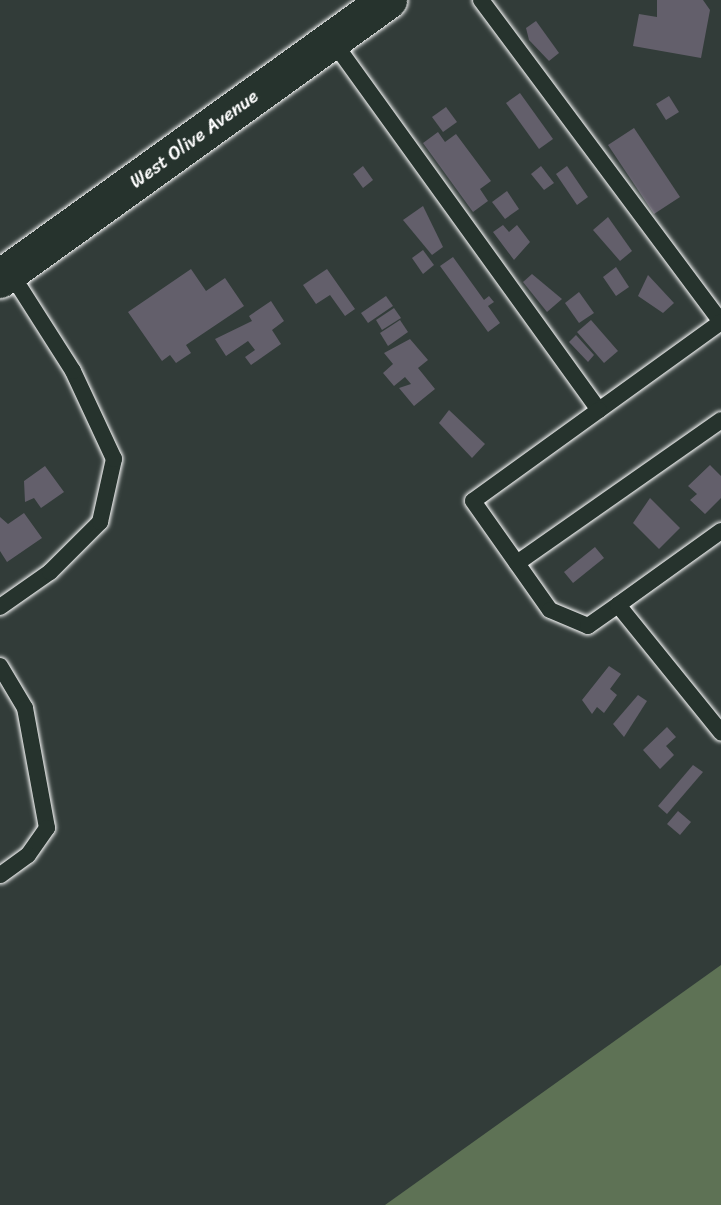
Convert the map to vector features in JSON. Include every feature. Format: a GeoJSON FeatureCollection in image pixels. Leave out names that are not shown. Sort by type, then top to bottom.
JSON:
{"type":"FeatureCollection","features":[{"type":"Feature","properties":{"kind":"main road","name":"West Olive Avenue"},"geometry":{"type":"LineString","coordinates":[[5,275],[388,0]]}},
{"type":"Feature","properties":{"kind":"lane"},"geometry":{"type":"LineString","coordinates":[[481,0],[721,322],[473,502],[551,610],[569,622],[587,626],[721,531]]}},
{"type":"Feature","properties":{"kind":"lane"},"geometry":{"type":"LineString","coordinates":[[332,40],[599,410]]}},
{"type":"Feature","properties":{"kind":"lane"},"geometry":{"type":"LineString","coordinates":[[0,607],[50,572],[100,522],[114,459],[74,371],[5,275]]}},
{"type":"Feature","properties":{"kind":"lane"},"geometry":{"type":"LineString","coordinates":[[517,563],[721,420]]}},
{"type":"Feature","properties":{"kind":"lane"},"geometry":{"type":"LineString","coordinates":[[618,605],[721,732]]}},
{"type":"Feature","properties":{"kind":"lane"},"geometry":{"type":"LineString","coordinates":[[0,666],[25,708],[47,828],[28,855],[0,875]]}},
{"type":"Feature","properties":{"kind":"green space"},"geometry":{"type":"Polygon","coordinates":[[[721,965],[721,1205],[385,1205],[721,965]]]}},
{"type":"Feature","properties":{"kind":"building"},"geometry":{"type":"Polygon","coordinates":[[[657,0],[703,0],[710,10],[701,58],[633,46],[639,14],[657,17],[657,0]]]}},
{"type":"Feature","properties":{"kind":"building"},"geometry":{"type":"Polygon","coordinates":[[[536,21],[559,53],[549,61],[529,40],[526,28],[536,21]]]}},
{"type":"Feature","properties":{"kind":"building"},"geometry":{"type":"Polygon","coordinates":[[[520,93],[553,139],[539,149],[506,103],[520,93]]]}},
{"type":"Feature","properties":{"kind":"building"},"geometry":{"type":"Polygon","coordinates":[[[669,96],[679,112],[666,120],[656,104],[669,96]]]}},
{"type":"Feature","properties":{"kind":"building"},"geometry":{"type":"Polygon","coordinates":[[[446,107],[457,122],[443,132],[432,117],[446,107]]]}},
{"type":"Feature","properties":{"kind":"building"},"geometry":{"type":"Polygon","coordinates":[[[634,128],[680,197],[654,214],[608,145],[634,128]]]}},
{"type":"Feature","properties":{"kind":"building"},"geometry":{"type":"Polygon","coordinates":[[[438,132],[445,142],[456,134],[491,181],[480,189],[488,201],[473,212],[423,143],[438,132]]]}},
{"type":"Feature","properties":{"kind":"building"},"geometry":{"type":"Polygon","coordinates":[[[363,166],[373,180],[363,188],[353,174],[363,166]]]}},
{"type":"Feature","properties":{"kind":"building"},"geometry":{"type":"Polygon","coordinates":[[[541,166],[554,183],[544,190],[531,174],[541,166]]]}},
{"type":"Feature","properties":{"kind":"building"},"geometry":{"type":"Polygon","coordinates":[[[567,166],[588,197],[577,205],[556,174],[567,166]]]}},
{"type":"Feature","properties":{"kind":"building"},"geometry":{"type":"Polygon","coordinates":[[[507,191],[519,209],[505,219],[492,202],[507,191]]]}},
{"type":"Feature","properties":{"kind":"building"},"geometry":{"type":"Polygon","coordinates":[[[423,206],[443,247],[432,255],[403,220],[423,206]]]}},
{"type":"Feature","properties":{"kind":"building"},"geometry":{"type":"Polygon","coordinates":[[[608,217],[632,251],[620,261],[593,230],[608,217]]]}},
{"type":"Feature","properties":{"kind":"building"},"geometry":{"type":"Polygon","coordinates":[[[503,225],[509,232],[517,225],[530,242],[514,260],[493,232],[503,225]]]}},
{"type":"Feature","properties":{"kind":"building"},"geometry":{"type":"Polygon","coordinates":[[[423,250],[434,265],[423,274],[412,258],[423,250]]]}},
{"type":"Feature","properties":{"kind":"building"},"geometry":{"type":"Polygon","coordinates":[[[453,257],[484,300],[489,296],[494,302],[488,306],[500,323],[488,332],[440,266],[453,257]]]}},
{"type":"Feature","properties":{"kind":"building"},"geometry":{"type":"Polygon","coordinates":[[[616,267],[629,287],[616,296],[603,277],[616,267]]]}},
{"type":"Feature","properties":{"kind":"building"},"geometry":{"type":"Polygon","coordinates":[[[191,269],[206,291],[225,278],[244,306],[186,345],[191,353],[176,363],[170,355],[162,361],[128,312],[191,269]]]}},
{"type":"Feature","properties":{"kind":"building"},"geometry":{"type":"Polygon","coordinates":[[[327,269],[355,309],[345,316],[330,295],[316,304],[303,285],[327,269]]]}},
{"type":"Feature","properties":{"kind":"building"},"geometry":{"type":"Polygon","coordinates":[[[532,274],[562,299],[547,312],[523,282],[532,274]]]}},
{"type":"Feature","properties":{"kind":"building"},"geometry":{"type":"Polygon","coordinates":[[[648,275],[674,303],[663,313],[638,296],[648,275]]]}},
{"type":"Feature","properties":{"kind":"building"},"geometry":{"type":"Polygon","coordinates":[[[579,292],[594,313],[579,323],[565,303],[579,292]]]}},
{"type":"Feature","properties":{"kind":"building"},"geometry":{"type":"Polygon","coordinates":[[[386,296],[393,306],[368,323],[361,313],[386,296]]]}},
{"type":"Feature","properties":{"kind":"building"},"geometry":{"type":"Polygon","coordinates":[[[271,301],[284,321],[272,330],[281,344],[251,365],[245,357],[255,350],[248,341],[226,356],[215,339],[252,321],[249,316],[271,301]]]}},
{"type":"Feature","properties":{"kind":"building"},"geometry":{"type":"Polygon","coordinates":[[[394,308],[401,318],[382,330],[376,320],[394,308]]]}},
{"type":"Feature","properties":{"kind":"building"},"geometry":{"type":"Polygon","coordinates":[[[400,320],[408,332],[388,346],[380,333],[400,320]]]}},
{"type":"Feature","properties":{"kind":"building"},"geometry":{"type":"Polygon","coordinates":[[[591,320],[618,351],[604,363],[577,332],[591,320]]]}},
{"type":"Feature","properties":{"kind":"building"},"geometry":{"type":"Polygon","coordinates":[[[576,335],[594,355],[588,362],[569,342],[576,335]]]}},
{"type":"Feature","properties":{"kind":"building"},"geometry":{"type":"Polygon","coordinates":[[[410,339],[428,360],[418,368],[435,389],[414,406],[399,388],[411,384],[405,377],[394,386],[383,373],[393,364],[384,353],[410,339]]]}},
{"type":"Feature","properties":{"kind":"building"},"geometry":{"type":"Polygon","coordinates":[[[449,410],[485,444],[472,458],[439,423],[449,410]]]}},
{"type":"Feature","properties":{"kind":"building"},"geometry":{"type":"Polygon","coordinates":[[[710,465],[721,476],[721,498],[705,514],[690,500],[697,494],[688,486],[710,465]]]}},
{"type":"Feature","properties":{"kind":"building"},"geometry":{"type":"Polygon","coordinates":[[[45,466],[64,492],[41,508],[34,498],[25,502],[24,481],[45,466]]]}},
{"type":"Feature","properties":{"kind":"building"},"geometry":{"type":"Polygon","coordinates":[[[650,498],[680,528],[659,549],[633,523],[650,498]]]}},
{"type":"Feature","properties":{"kind":"building"},"geometry":{"type":"Polygon","coordinates":[[[24,513],[42,538],[7,562],[0,551],[0,517],[8,524],[24,513]]]}},
{"type":"Feature","properties":{"kind":"building"},"geometry":{"type":"Polygon","coordinates":[[[595,547],[604,558],[573,583],[564,572],[595,547]]]}},
{"type":"Feature","properties":{"kind":"building"},"geometry":{"type":"Polygon","coordinates":[[[609,666],[621,674],[610,689],[617,695],[604,713],[597,707],[592,714],[582,700],[609,666]]]}},
{"type":"Feature","properties":{"kind":"building"},"geometry":{"type":"Polygon","coordinates":[[[638,695],[647,701],[624,737],[613,724],[638,695]]]}},
{"type":"Feature","properties":{"kind":"building"},"geometry":{"type":"Polygon","coordinates":[[[667,727],[676,737],[666,746],[674,755],[660,769],[643,750],[667,727]]]}},
{"type":"Feature","properties":{"kind":"building"},"geometry":{"type":"Polygon","coordinates":[[[693,765],[703,772],[667,814],[658,806],[693,765]]]}},
{"type":"Feature","properties":{"kind":"building"},"geometry":{"type":"Polygon","coordinates":[[[678,811],[691,822],[680,835],[667,824],[678,811]]]}}]}
